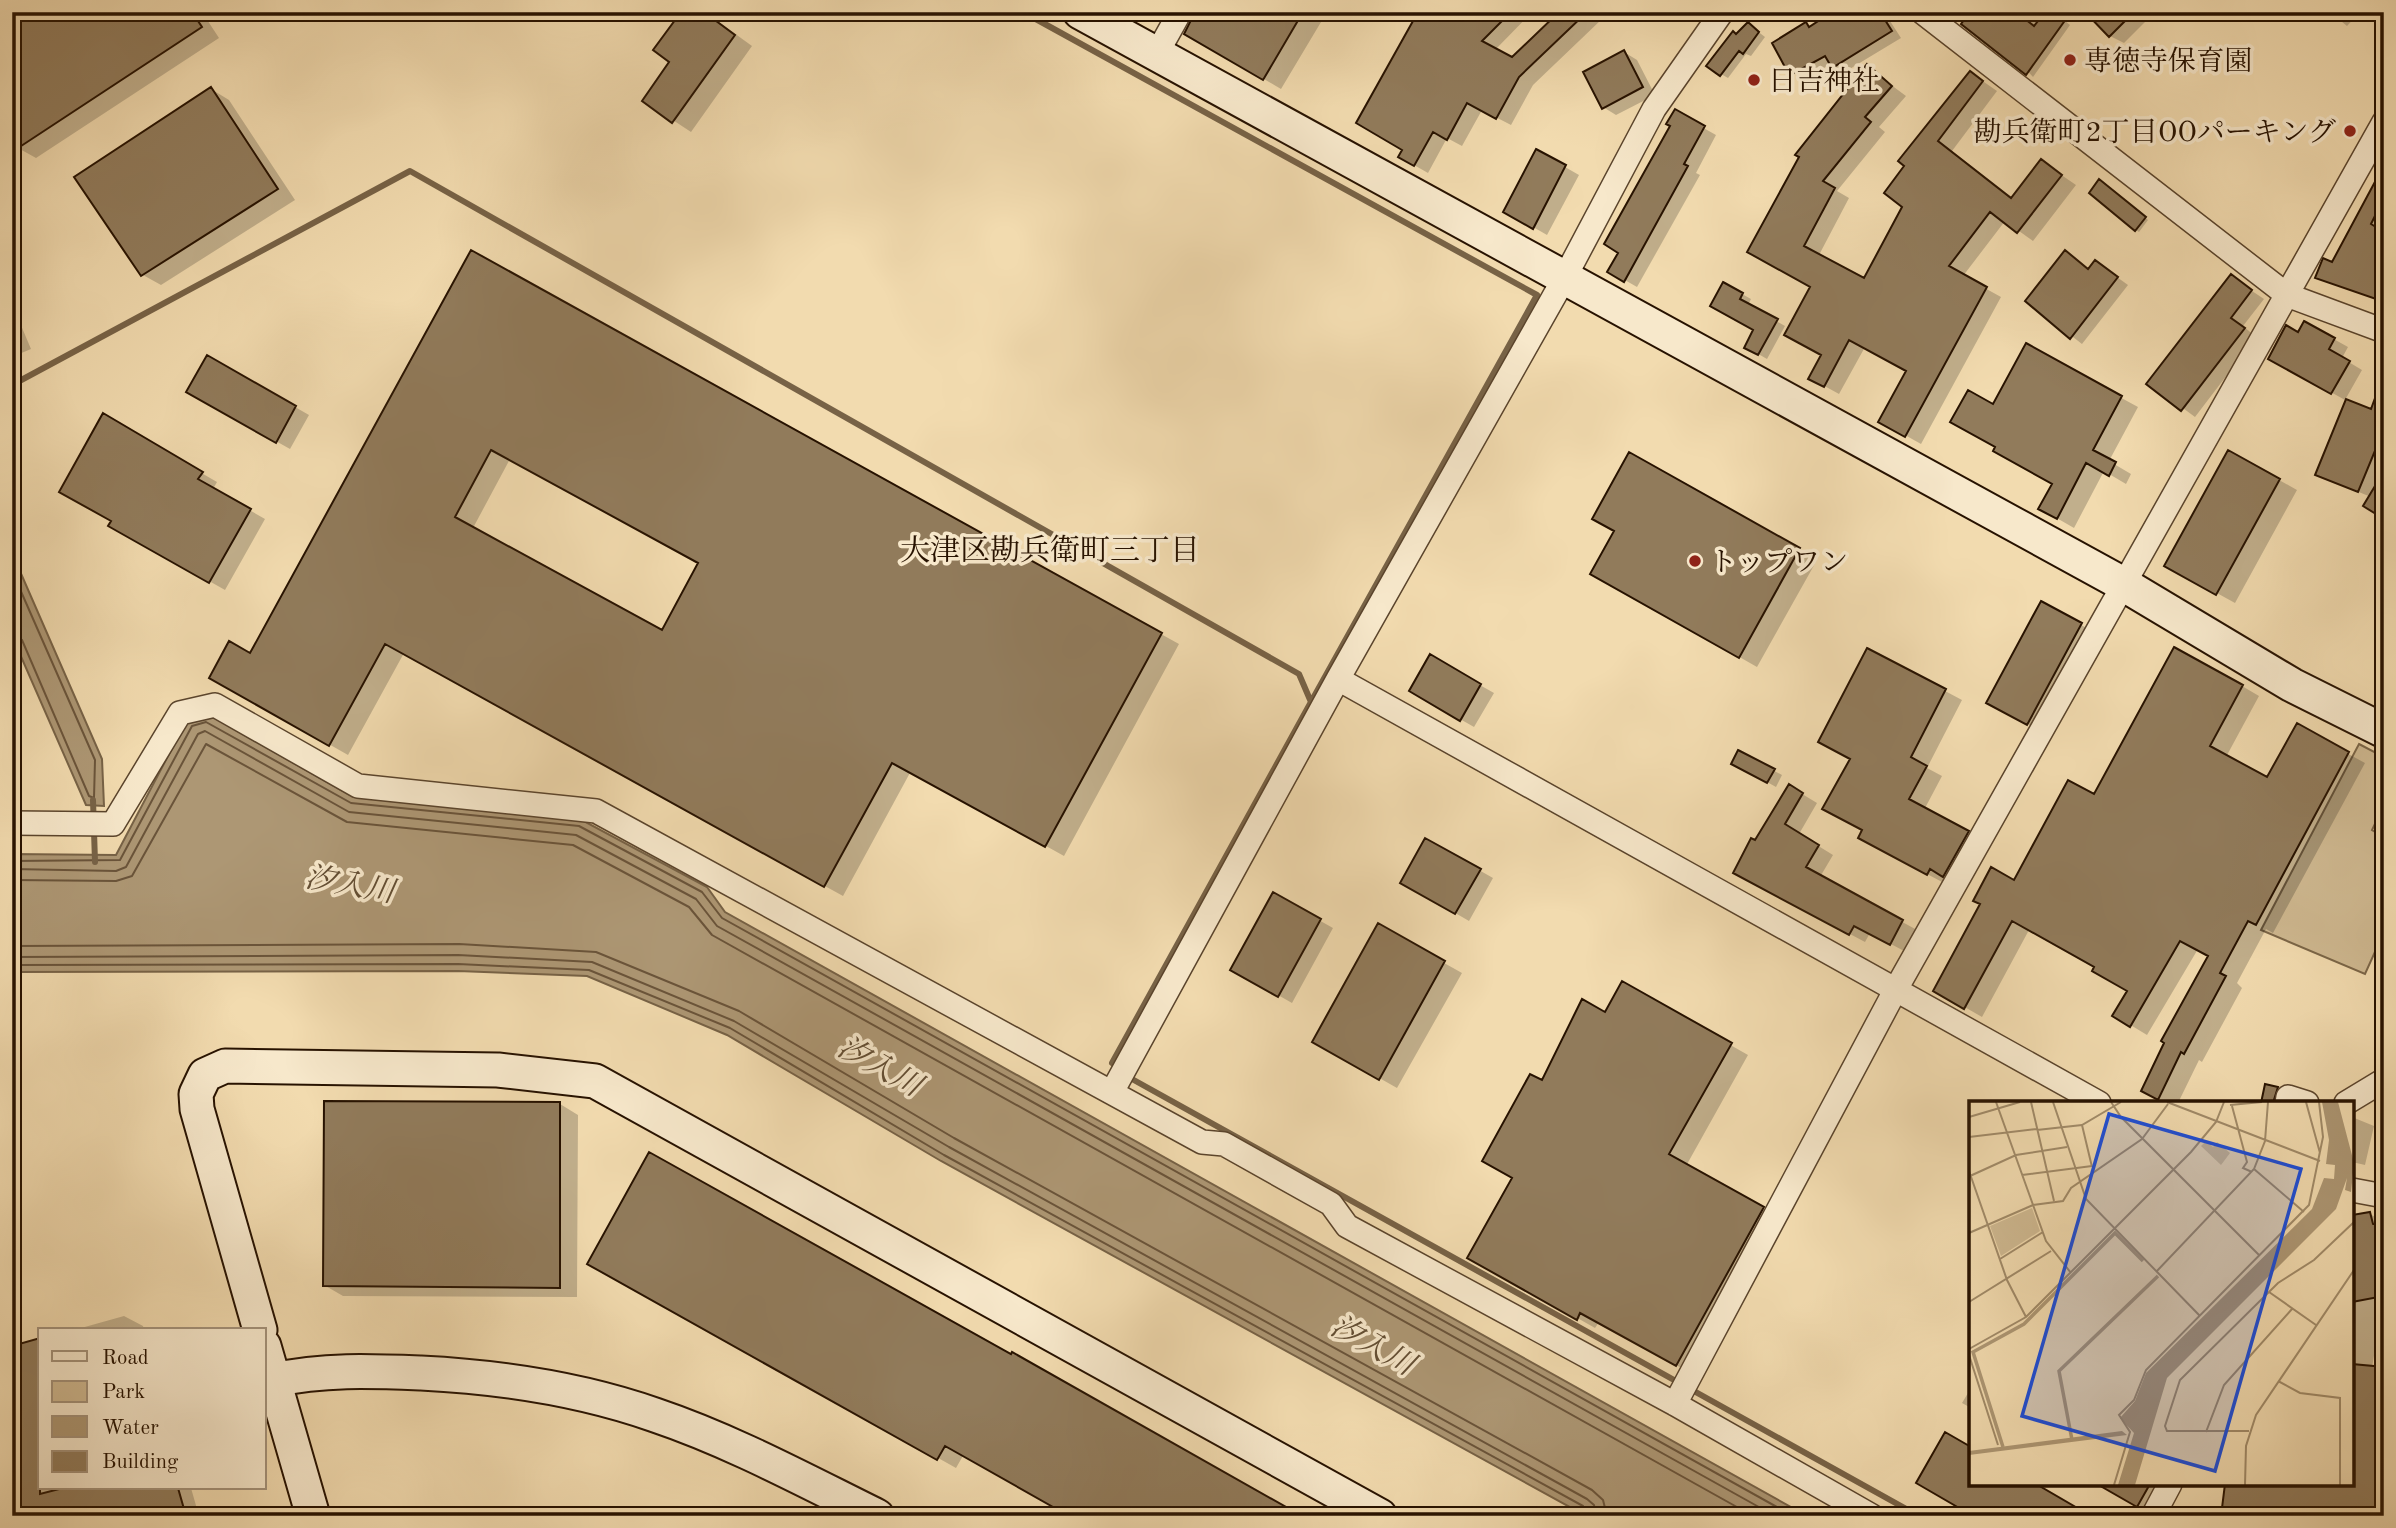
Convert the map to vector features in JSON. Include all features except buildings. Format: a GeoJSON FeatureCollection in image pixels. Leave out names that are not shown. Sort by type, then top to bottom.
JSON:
{"type":"FeatureCollection","features":[{"type":"Feature","properties":{"kind":"street"},"geometry":{"type":"LineString","coordinates":[[1080,12],[2123,584],[2291,685],[2384,731]]}},
{"type":"Feature","properties":{"kind":"street"},"geometry":{"type":"LineString","coordinates":[[1156,55],[1180,12]]}},
{"type":"Feature","properties":{"kind":"street"},"geometry":{"type":"LineString","coordinates":[[1112,1092],[1338,679],[1565,277],[1654,109],[1722,12]]}},
{"type":"Feature","properties":{"kind":"street"},"geometry":{"type":"LineString","coordinates":[[1928,14],[2287,295],[2384,331]]}},
{"type":"Feature","properties":{"kind":"street"},"geometry":{"type":"LineString","coordinates":[[1675,1404],[1896,989],[2384,122]]}},
{"type":"Feature","properties":{"kind":"street"},"geometry":{"type":"LineString","coordinates":[[1338,679],[2095,1101]]}},
{"type":"Feature","properties":{"kind":"street"},"geometry":{"type":"LineString","coordinates":[[12,823],[113,824],[180,713],[215,705],[358,786],[596,811],[1202,1142],[1224,1144],[1331,1204],[1347,1226],[1675,1404],[1872,1516]]}},
{"type":"Feature","properties":{"kind":"street"},"geometry":{"type":"LineString","coordinates":[[259,1328],[197,1109],[196,1094],[205,1075],[225,1066],[498,1070],[595,1081],[1380,1516]]}},
{"type":"Feature","properties":{"kind":"street"},"geometry":{"type":"LineString","coordinates":[[2349,1101],[2384,1080]]}},
{"type":"Feature","properties":{"kind":"street"},"geometry":{"type":"LineString","coordinates":[[2354,1190],[2384,1196]]}},
{"type":"Feature","properties":{"kind":"street"},"geometry":{"type":"LineString","coordinates":[[266,1353],[313,1516]]}},
{"type":"Feature","properties":{"kind":"street"},"geometry":{"type":"LineString","coordinates":[[274,1380],[309,1372],[348,1371],[428,1373],[542,1386],[654,1414],[719,1439],[877,1516]]}},
{"type":"Feature","properties":{"kind":"street"},"geometry":{"type":"LineString","coordinates":[[2153,1516],[2169,1486]]}},
{"type":"Feature","properties":{"kind":"green space"},"geometry":{"type":"Polygon","coordinates":[[[2359,744],[2384,757],[2384,805],[2372,830],[2384,837],[2384,932],[2365,974],[2261,930],[2359,744]]]}},
{"type":"Feature","properties":{"kind":"water"},"geometry":{"type":"Polygon","coordinates":[[[12,553],[102,759],[104,806],[86,805],[12,636],[12,553]]]}},
{"type":"Feature","properties":{"kind":"water","name":"汐入川"},"geometry":{"type":"Polygon","coordinates":[[[208,714],[353,797],[580,819],[707,887],[725,912],[1807,1516],[1586,1516],[941,1161],[727,1035],[587,976],[458,971],[12,972],[12,854],[116,855],[188,718],[208,714]]]}},
{"type":"Feature","properties":{"kind":"waterway"},"geometry":{"type":"LineString","coordinates":[[1023,12],[1537,295],[1311,702]]}},
{"type":"Feature","properties":{"kind":"waterway"},"geometry":{"type":"LineString","coordinates":[[12,385],[410,171],[1299,674],[1311,702],[1112,1063],[1132,1079],[1919,1516]]}},
{"type":"Feature","properties":{"kind":"waterway"},"geometry":{"type":"LineString","coordinates":[[93,800],[95,862]]}},
{"type":"Feature","properties":{"kind":"place","name":"専徳寺保育園"},"geometry":{"type":"Point","coordinates":[2070,60]}},
{"type":"Feature","properties":{"kind":"place","name":"日吉神社"},"geometry":{"type":"Point","coordinates":[1754,80]}},
{"type":"Feature","properties":{"kind":"place","name":"勘兵衛町2丁目OOパーキング"},"geometry":{"type":"Point","coordinates":[2350,131]}},
{"type":"Feature","properties":{"kind":"place","name":"トップワン"},"geometry":{"type":"Point","coordinates":[1695,561]}},
{"type":"Feature","properties":{"kind":"district","name":"大津区勘兵衛町三丁目"},"geometry":{"type":"Point","coordinates":[1050,550]}}]}
